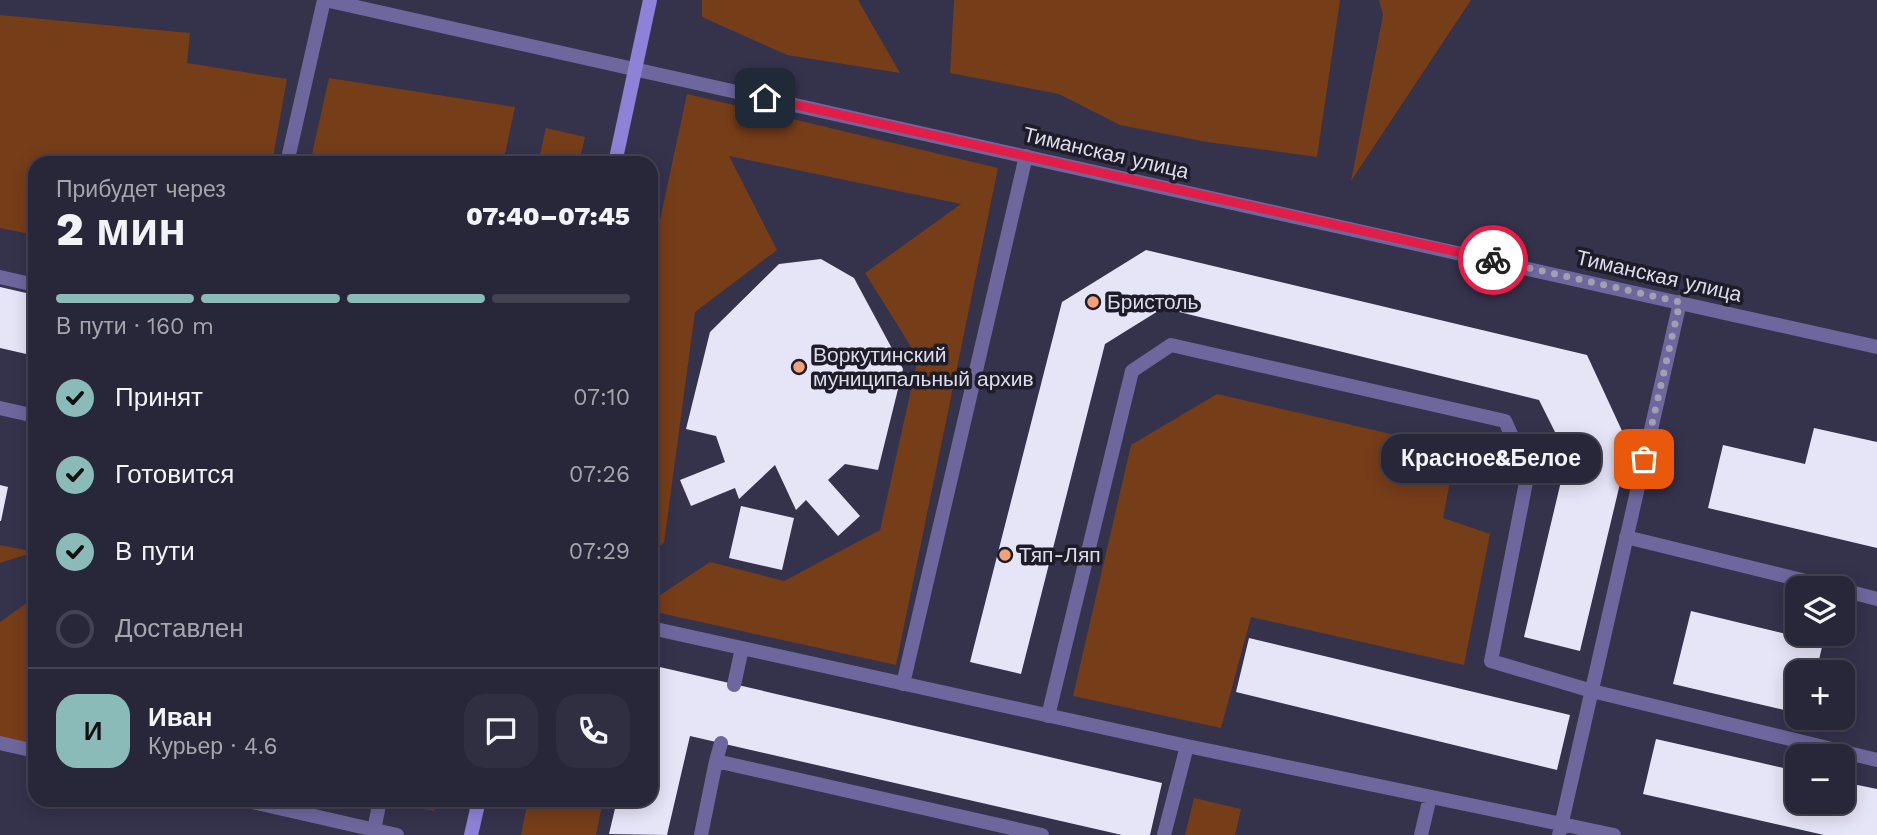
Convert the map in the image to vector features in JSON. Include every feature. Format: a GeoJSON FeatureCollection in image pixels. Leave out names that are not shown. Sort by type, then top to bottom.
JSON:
{"type":"FeatureCollection","features":[{"type":"Feature","properties":{"kind":"main road"},"geometry":{"type":"LineString","coordinates":[[616,156],[650,0]]}},
{"type":"Feature","properties":{"kind":"main road"},"geometry":{"type":"LineString","coordinates":[[471,835],[477,807]]}},
{"type":"Feature","properties":{"kind":"street","name":"Тиманская улица"},"geometry":{"type":"LineString","coordinates":[[325,0],[1877,347]]}},
{"type":"Feature","properties":{"kind":"street"},"geometry":{"type":"LineString","coordinates":[[289,156],[325,0]]}},
{"type":"Feature","properties":{"kind":"street"},"geometry":{"type":"LineString","coordinates":[[903,684],[1026,156]]}},
{"type":"Feature","properties":{"kind":"street"},"geometry":{"type":"LineString","coordinates":[[0,277],[28,283]]}},
{"type":"Feature","properties":{"kind":"street"},"geometry":{"type":"LineString","coordinates":[[1560,830],[1680,302]]}},
{"type":"Feature","properties":{"kind":"street"},"geometry":{"type":"LineString","coordinates":[[1048,716],[1132,371],[1171,345],[1505,421],[1528,472],[1491,661],[1592,691],[1877,760]]}},
{"type":"Feature","properties":{"kind":"street"},"geometry":{"type":"LineString","coordinates":[[0,408],[28,414]]}},
{"type":"Feature","properties":{"kind":"street"},"geometry":{"type":"LineString","coordinates":[[1626,537],[1785,576]]}},
{"type":"Feature","properties":{"kind":"street"},"geometry":{"type":"LineString","coordinates":[[1855,593],[1877,598]]}},
{"type":"Feature","properties":{"kind":"street"},"geometry":{"type":"LineString","coordinates":[[658,630],[1430,797],[1560,830],[1614,835]]}},
{"type":"Feature","properties":{"kind":"street"},"geometry":{"type":"LineString","coordinates":[[734,685],[742,648]]}},
{"type":"Feature","properties":{"kind":"street"},"geometry":{"type":"LineString","coordinates":[[0,743],[28,749]]}},
{"type":"Feature","properties":{"kind":"street"},"geometry":{"type":"LineString","coordinates":[[701,835],[720,743]]}},
{"type":"Feature","properties":{"kind":"street"},"geometry":{"type":"LineString","coordinates":[[1164,835],[1187,746]]}},
{"type":"Feature","properties":{"kind":"street"},"geometry":{"type":"LineString","coordinates":[[716,761],[1042,835]]}},
{"type":"Feature","properties":{"kind":"street"},"geometry":{"type":"LineString","coordinates":[[1421,835],[1430,797]]}},
{"type":"Feature","properties":{"kind":"street"},"geometry":{"type":"LineString","coordinates":[[272,807],[373,832],[397,835]]}},
{"type":"Feature","properties":{"kind":"street"},"geometry":{"type":"LineString","coordinates":[[373,832],[378,807]]}},
{"type":"Feature","properties":{"kind":"shaded area"},"geometry":{"type":"Polygon","coordinates":[[[702,0],[858,0],[900,73],[787,55],[702,17],[702,0]]]}},
{"type":"Feature","properties":{"kind":"shaded area"},"geometry":{"type":"Polygon","coordinates":[[[954,0],[1340,0],[1317,157],[1207,142],[1120,125],[1059,94],[950,73],[954,0]]]}},
{"type":"Feature","properties":{"kind":"shaded area"},"geometry":{"type":"Polygon","coordinates":[[[1379,0],[1471,0],[1351,181],[1383,15],[1379,0]]]}},
{"type":"Feature","properties":{"kind":"shaded area"},"geometry":{"type":"Polygon","coordinates":[[[0,15],[190,33],[187,63],[287,79],[273,156],[28,156],[28,234],[0,228],[0,15]]]}},
{"type":"Feature","properties":{"kind":"shaded area"},"geometry":{"type":"Polygon","coordinates":[[[329,78],[515,107],[504,156],[312,156],[329,78]]]}},
{"type":"Feature","properties":{"kind":"shaded area"},"geometry":{"type":"Polygon","coordinates":[[[687,94],[998,168],[896,665],[658,613],[658,596],[710,562],[784,581],[880,530],[918,358],[865,273],[961,204],[729,156],[777,250],[695,312],[664,543],[658,547],[658,229],[687,94]]]}},
{"type":"Feature","properties":{"kind":"shaded area"},"geometry":{"type":"Polygon","coordinates":[[[546,128],[585,137],[581,156],[540,156],[546,128]]]}},
{"type":"Feature","properties":{"kind":"shaded area"},"geometry":{"type":"Polygon","coordinates":[[[1217,394],[1456,449],[1443,518],[1490,534],[1464,665],[1251,617],[1221,728],[1073,696],[1131,445],[1217,394]]]}},
{"type":"Feature","properties":{"kind":"shaded area"},"geometry":{"type":"Polygon","coordinates":[[[0,545],[28,551],[28,554],[0,563],[0,545]]]}},
{"type":"Feature","properties":{"kind":"shaded area"},"geometry":{"type":"Polygon","coordinates":[[[28,602],[28,743],[0,737],[0,622],[28,602]]]}},
{"type":"Feature","properties":{"kind":"shaded area"},"geometry":{"type":"Polygon","coordinates":[[[1194,798],[1241,809],[1235,835],[1185,835],[1194,798]]]}},
{"type":"Feature","properties":{"kind":"shaded area"},"geometry":{"type":"Polygon","coordinates":[[[415,807],[435,807],[434,811],[415,807]]]}},
{"type":"Feature","properties":{"kind":"shaded area"},"geometry":{"type":"Polygon","coordinates":[[[527,807],[602,807],[596,835],[521,835],[527,807]]]}},
{"type":"Feature","properties":{"kind":"building"},"geometry":{"type":"Polygon","coordinates":[[[1146,250],[1587,355],[1629,446],[1580,651],[1524,637],[1567,456],[1539,400],[1163,308],[1105,344],[1021,674],[970,662],[1062,302],[1146,250]]]}},
{"type":"Feature","properties":{"kind":"building"},"geometry":{"type":"Polygon","coordinates":[[[821,259],[854,278],[903,369],[878,470],[845,464],[828,480],[860,516],[838,536],[806,500],[796,510],[775,465],[739,499],[735,488],[691,506],[680,480],[725,462],[716,436],[686,429],[710,332],[779,264],[821,259]]]}},
{"type":"Feature","properties":{"kind":"building"},"geometry":{"type":"Polygon","coordinates":[[[0,287],[28,293],[28,354],[0,348],[0,287]]]}},
{"type":"Feature","properties":{"kind":"building"},"geometry":{"type":"Polygon","coordinates":[[[1814,428],[1877,442],[1877,548],[1708,508],[1723,445],[1805,464],[1814,428]]]}},
{"type":"Feature","properties":{"kind":"building"},"geometry":{"type":"Polygon","coordinates":[[[0,485],[8,487],[1,521],[0,521],[0,485]]]}},
{"type":"Feature","properties":{"kind":"building"},"geometry":{"type":"Polygon","coordinates":[[[741,506],[794,518],[782,570],[729,558],[741,506]]]}},
{"type":"Feature","properties":{"kind":"building"},"geometry":{"type":"Polygon","coordinates":[[[1691,611],[1785,634],[1785,646],[1822,646],[1819,660],[1785,660],[1785,710],[1673,684],[1691,611]]]}},
{"type":"Feature","properties":{"kind":"building"},"geometry":{"type":"Polygon","coordinates":[[[1249,638],[1570,715],[1557,770],[1236,692],[1249,638]]]}},
{"type":"Feature","properties":{"kind":"building"},"geometry":{"type":"Polygon","coordinates":[[[658,667],[1162,783],[1150,835],[1122,835],[690,736],[667,835],[609,834],[615,807],[658,807],[658,667]]]}},
{"type":"Feature","properties":{"kind":"building"},"geometry":{"type":"Polygon","coordinates":[[[1656,739],[1785,768],[1785,814],[1855,814],[1855,784],[1877,789],[1877,835],[1824,835],[1643,794],[1656,739]]]}},
{"type":"Feature","properties":{"kind":"way so far"},"geometry":{"type":"LineString","coordinates":[[1493,260],[1680,302],[1644,459]]}},
{"type":"Feature","properties":{"kind":"place","name":"Бристоль"},"geometry":{"type":"Point","coordinates":[1093,302]}},
{"type":"Feature","properties":{"kind":"place","name":"Воркутинский муниципальный архив"},"geometry":{"type":"Point","coordinates":[799,367]}},
{"type":"Feature","properties":{"kind":"place","name":"Красное&Белое"},"geometry":{"type":"Point","coordinates":[1644,459]}},
{"type":"Feature","properties":{"kind":"place","name":"Тяп-Ляп"},"geometry":{"type":"Point","coordinates":[1005,555]}},
{"type":"Feature","properties":{"kind":"route"},"geometry":{"type":"LineString","coordinates":[[765,98],[1493,260]]}}]}
